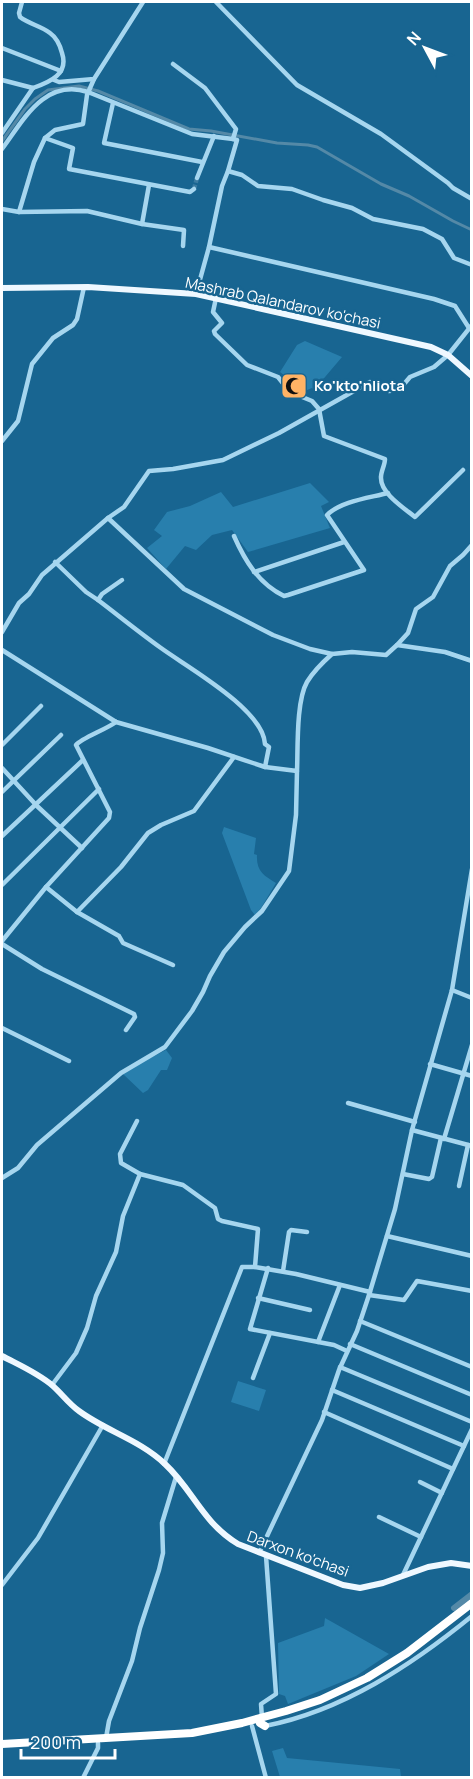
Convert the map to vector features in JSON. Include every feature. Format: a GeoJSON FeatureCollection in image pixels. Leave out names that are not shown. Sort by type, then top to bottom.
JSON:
{"type":"FeatureCollection","features":[{"type":"Feature","properties":{"kind":"highway"},"geometry":{"type":"LineString","coordinates":[[2,1746],[198,1732],[260,1723],[358,1683],[407,1653],[471,1601]]}},
{"type":"Feature","properties":{"kind":"highway"},"geometry":{"type":"LineString","coordinates":[[2,1746],[98,1743],[194,1736],[297,1713],[347,1693],[388,1670],[442,1635],[471,1609]]}},
{"type":"Feature","properties":{"kind":"main road","name":"Mashrab Qalandarov ko'chasi"},"geometry":{"type":"LineString","coordinates":[[2,288],[84,287],[196,294],[431,347],[448,354]]}},
{"type":"Feature","properties":{"kind":"main road"},"geometry":{"type":"LineString","coordinates":[[448,354],[471,376]]}},
{"type":"Feature","properties":{"kind":"main road","name":"Darxon ko'chasi"},"geometry":{"type":"LineString","coordinates":[[2,1356],[52,1385],[80,1412],[128,1437],[164,1464],[215,1528],[238,1544],[343,1585],[360,1588],[383,1583],[428,1567],[451,1563],[471,1566]]}},
{"type":"Feature","properties":{"kind":"street"},"geometry":{"type":"LineString","coordinates":[[2,133],[33,88],[54,80],[65,63],[59,42],[47,31],[21,17],[19,13],[22,2]]}},
{"type":"Feature","properties":{"kind":"street"},"geometry":{"type":"LineString","coordinates":[[19,212],[34,162],[45,138],[55,130],[83,124],[89,91],[94,79],[142,2]]}},
{"type":"Feature","properties":{"kind":"street"},"geometry":{"type":"LineString","coordinates":[[216,2],[297,86],[381,134],[471,200]]}},
{"type":"Feature","properties":{"kind":"street"},"geometry":{"type":"LineString","coordinates":[[2,48],[61,71]]}},
{"type":"Feature","properties":{"kind":"street"},"geometry":{"type":"LineString","coordinates":[[173,64],[205,88],[236,129],[234,139],[237,140],[222,186],[196,294]]}},
{"type":"Feature","properties":{"kind":"street"},"geometry":{"type":"LineString","coordinates":[[54,80],[59,82],[94,79]]}},
{"type":"Feature","properties":{"kind":"street"},"geometry":{"type":"LineString","coordinates":[[2,80],[33,88]]}},
{"type":"Feature","properties":{"kind":"street"},"geometry":{"type":"LineString","coordinates":[[2,149],[23,118],[47,96],[74,90],[89,91],[113,103],[192,134],[234,139]]}},
{"type":"Feature","properties":{"kind":"street"},"geometry":{"type":"LineString","coordinates":[[113,103],[104,143],[202,162]]}},
{"type":"Feature","properties":{"kind":"street"},"geometry":{"type":"LineString","coordinates":[[197,178],[214,135]]}},
{"type":"Feature","properties":{"kind":"street"},"geometry":{"type":"LineString","coordinates":[[45,138],[73,148],[70,170],[190,192],[194,189]]}},
{"type":"Feature","properties":{"kind":"street"},"geometry":{"type":"LineString","coordinates":[[228,171],[258,186],[292,189],[352,208],[373,219],[423,229],[442,239],[458,261],[471,265]]}},
{"type":"Feature","properties":{"kind":"street"},"geometry":{"type":"LineString","coordinates":[[142,224],[149,185]]}},
{"type":"Feature","properties":{"kind":"street"},"geometry":{"type":"LineString","coordinates":[[2,209],[19,212],[87,211],[142,224],[184,230],[183,246]]}},
{"type":"Feature","properties":{"kind":"street"},"geometry":{"type":"LineString","coordinates":[[2,632],[19,603],[55,562],[124,507],[149,471],[223,460],[279,433],[370,382],[389,391],[399,390],[410,377],[434,367],[470,327],[456,306],[434,299],[209,247]]}},
{"type":"Feature","properties":{"kind":"street"},"geometry":{"type":"LineString","coordinates":[[2,441],[18,421],[32,364],[54,338],[73,325],[77,319],[84,287]]}},
{"type":"Feature","properties":{"kind":"street"},"geometry":{"type":"LineString","coordinates":[[216,298],[213,312],[222,323],[214,331],[216,334],[247,365],[278,376],[290,393],[312,401],[319,409],[323,435],[350,447],[376,454],[385,460],[381,478],[388,493],[415,516],[463,470]]}},
{"type":"Feature","properties":{"kind":"street"},"geometry":{"type":"LineString","coordinates":[[234,536],[254,572],[266,584],[284,596],[364,570],[327,517],[328,513],[356,501],[388,493]]}},
{"type":"Feature","properties":{"kind":"street"},"geometry":{"type":"LineString","coordinates":[[108,518],[184,589],[273,635],[310,649],[332,654],[352,652],[386,655],[408,633],[416,609],[433,597],[450,566],[471,545]]}},
{"type":"Feature","properties":{"kind":"street"},"geometry":{"type":"LineString","coordinates":[[254,572],[344,542]]}},
{"type":"Feature","properties":{"kind":"street"},"geometry":{"type":"LineString","coordinates":[[55,562],[86,592],[161,648],[219,687],[246,711],[269,747],[265,766]]}},
{"type":"Feature","properties":{"kind":"street"},"geometry":{"type":"LineString","coordinates":[[98,600],[102,594],[122,580]]}},
{"type":"Feature","properties":{"kind":"street"},"geometry":{"type":"LineString","coordinates":[[397,645],[445,652],[471,661]]}},
{"type":"Feature","properties":{"kind":"street"},"geometry":{"type":"LineString","coordinates":[[2,650],[116,722],[208,748],[234,758],[297,771]]}},
{"type":"Feature","properties":{"kind":"street"},"geometry":{"type":"LineString","coordinates":[[2,1178],[18,1168],[37,1145],[121,1073],[165,1047],[192,1011],[224,952],[262,911],[288,871],[296,814],[298,728],[303,693],[306,683],[332,654]]}},
{"type":"Feature","properties":{"kind":"street"},"geometry":{"type":"LineString","coordinates":[[2,745],[41,706]]}},
{"type":"Feature","properties":{"kind":"street"},"geometry":{"type":"LineString","coordinates":[[116,722],[77,743],[77,748],[99,789],[110,816],[46,887],[2,942],[42,969],[134,1014],[135,1017],[126,1030]]}},
{"type":"Feature","properties":{"kind":"street"},"geometry":{"type":"LineString","coordinates":[[2,792],[62,735]]}},
{"type":"Feature","properties":{"kind":"street"},"geometry":{"type":"LineString","coordinates":[[77,912],[121,867],[148,833],[194,811],[234,758]]}},
{"type":"Feature","properties":{"kind":"street"},"geometry":{"type":"LineString","coordinates":[[2,836],[84,760]]}},
{"type":"Feature","properties":{"kind":"street"},"geometry":{"type":"LineString","coordinates":[[2,768],[82,849]]}},
{"type":"Feature","properties":{"kind":"street"},"geometry":{"type":"LineString","coordinates":[[2,885],[99,789]]}},
{"type":"Feature","properties":{"kind":"street"},"geometry":{"type":"LineString","coordinates":[[259,1553],[324,1412],[360,1321],[387,1236],[404,1174],[412,1130],[452,990],[471,869]]}},
{"type":"Feature","properties":{"kind":"street"},"geometry":{"type":"LineString","coordinates":[[46,887],[77,912],[119,936],[123,943],[173,965]]}},
{"type":"Feature","properties":{"kind":"street"},"geometry":{"type":"LineString","coordinates":[[452,990],[471,998]]}},
{"type":"Feature","properties":{"kind":"street"},"geometry":{"type":"LineString","coordinates":[[2,1028],[69,1061]]}},
{"type":"Feature","properties":{"kind":"street"},"geometry":{"type":"LineString","coordinates":[[404,1174],[429,1179],[432,1177],[471,1045]]}},
{"type":"Feature","properties":{"kind":"street"},"geometry":{"type":"LineString","coordinates":[[430,1064],[471,1076]]}},
{"type":"Feature","properties":{"kind":"street"},"geometry":{"type":"LineString","coordinates":[[348,1103],[415,1122]]}},
{"type":"Feature","properties":{"kind":"street"},"geometry":{"type":"LineString","coordinates":[[137,1121],[121,1150],[119,1159],[121,1163],[140,1174],[183,1185],[215,1208],[218,1219],[222,1221],[258,1229],[255,1267]]}},
{"type":"Feature","properties":{"kind":"street"},"geometry":{"type":"LineString","coordinates":[[412,1130],[470,1146],[459,1186]]}},
{"type":"Feature","properties":{"kind":"street"},"geometry":{"type":"LineString","coordinates":[[52,1385],[76,1353],[87,1328],[96,1296],[116,1252],[125,1209],[140,1174]]}},
{"type":"Feature","properties":{"kind":"street"},"geometry":{"type":"LineString","coordinates":[[283,1271],[289,1231],[307,1232]]}},
{"type":"Feature","properties":{"kind":"street"},"geometry":{"type":"LineString","coordinates":[[387,1236],[471,1256]]}},
{"type":"Feature","properties":{"kind":"street"},"geometry":{"type":"LineString","coordinates":[[164,1464],[242,1267],[283,1271],[404,1300],[417,1281],[471,1291]]}},
{"type":"Feature","properties":{"kind":"street"},"geometry":{"type":"LineString","coordinates":[[268,1268],[250,1329],[318,1342],[347,1351]]}},
{"type":"Feature","properties":{"kind":"street"},"geometry":{"type":"LineString","coordinates":[[318,1342],[340,1285]]}},
{"type":"Feature","properties":{"kind":"street"},"geometry":{"type":"LineString","coordinates":[[258,1298],[310,1310]]}},
{"type":"Feature","properties":{"kind":"street"},"geometry":{"type":"LineString","coordinates":[[360,1321],[471,1367]]}},
{"type":"Feature","properties":{"kind":"street"},"geometry":{"type":"LineString","coordinates":[[253,1378],[270,1333]]}},
{"type":"Feature","properties":{"kind":"street"},"geometry":{"type":"LineString","coordinates":[[350,1344],[471,1395]]}},
{"type":"Feature","properties":{"kind":"street"},"geometry":{"type":"LineString","coordinates":[[340,1367],[471,1422]]}},
{"type":"Feature","properties":{"kind":"street"},"geometry":{"type":"LineString","coordinates":[[332,1390],[464,1446]]}},
{"type":"Feature","properties":{"kind":"street"},"geometry":{"type":"LineString","coordinates":[[324,1412],[453,1469]]}},
{"type":"Feature","properties":{"kind":"street"},"geometry":{"type":"LineString","coordinates":[[2,1585],[38,1538],[104,1425]]}},
{"type":"Feature","properties":{"kind":"street"},"geometry":{"type":"LineString","coordinates":[[402,1575],[471,1430]]}},
{"type":"Feature","properties":{"kind":"street"},"geometry":{"type":"LineString","coordinates":[[106,1738],[109,1721],[132,1661],[159,1570],[163,1553],[162,1523],[176,1477]]}},
{"type":"Feature","properties":{"kind":"street"},"geometry":{"type":"LineString","coordinates":[[420,1482],[442,1493]]}},
{"type":"Feature","properties":{"kind":"street"},"geometry":{"type":"LineString","coordinates":[[379,1517],[421,1537]]}},
{"type":"Feature","properties":{"kind":"street"},"geometry":{"type":"LineString","coordinates":[[266,1556],[276,1694],[261,1704],[260,1723],[266,1778]]}},
{"type":"Feature","properties":{"kind":"street"},"geometry":{"type":"LineString","coordinates":[[442,1635],[471,1616]]}},
{"type":"Feature","properties":{"kind":"street"},"geometry":{"type":"LineString","coordinates":[[83,1778],[98,1748],[98,1743]]}},
{"type":"Feature","properties":{"kind":"shaded area"},"geometry":{"type":"Polygon","coordinates":[[[305,341],[342,357],[314,390],[312,388],[307,390],[295,381],[294,377],[288,374],[285,376],[280,372],[297,345],[305,341]]]}},
{"type":"Feature","properties":{"kind":"shaded area"},"geometry":{"type":"Polygon","coordinates":[[[310,483],[329,502],[321,506],[330,528],[248,552],[232,530],[212,535],[196,550],[185,546],[166,569],[147,548],[162,536],[154,530],[167,512],[190,506],[221,492],[233,507],[310,483]]]}},
{"type":"Feature","properties":{"kind":"shaded area"},"geometry":{"type":"Polygon","coordinates":[[[224,827],[256,838],[254,854],[257,855],[259,869],[276,883],[255,915],[251,910],[222,833],[224,827]]]}},
{"type":"Feature","properties":{"kind":"shaded area"},"geometry":{"type":"Polygon","coordinates":[[[166,1050],[172,1058],[167,1070],[161,1070],[148,1090],[143,1093],[123,1074],[148,1059],[166,1050]]]}},
{"type":"Feature","properties":{"kind":"shaded area"},"geometry":{"type":"Polygon","coordinates":[[[238,1381],[266,1390],[259,1411],[231,1402],[238,1381]]]}},
{"type":"Feature","properties":{"kind":"shaded area"},"geometry":{"type":"Polygon","coordinates":[[[325,1618],[389,1654],[356,1676],[288,1704],[285,1696],[279,1694],[278,1643],[324,1626],[325,1618]]]}},
{"type":"Feature","properties":{"kind":"shaded area"},"geometry":{"type":"Polygon","coordinates":[[[283,1748],[287,1758],[400,1769],[401,1777],[280,1777],[272,1751],[283,1748]]]}},
{"type":"Feature","properties":{"kind":"waterway"},"geometry":{"type":"LineString","coordinates":[[2,141],[35,99],[48,90],[79,86],[98,91],[189,129],[317,147],[381,184],[409,196],[472,230]]}},
{"type":"Feature","properties":{"kind":"waterway"},"geometry":{"type":"LineString","coordinates":[[454,1608],[472,1594]]}},
{"type":"Feature","properties":{"kind":"tunnel"},"geometry":{"type":"LineString","coordinates":[[194,189],[197,178]]}},
{"type":"Feature","properties":{"kind":"place","name":"Ko'kto'nliota"},"geometry":{"type":"Point","coordinates":[294,386]}}]}
